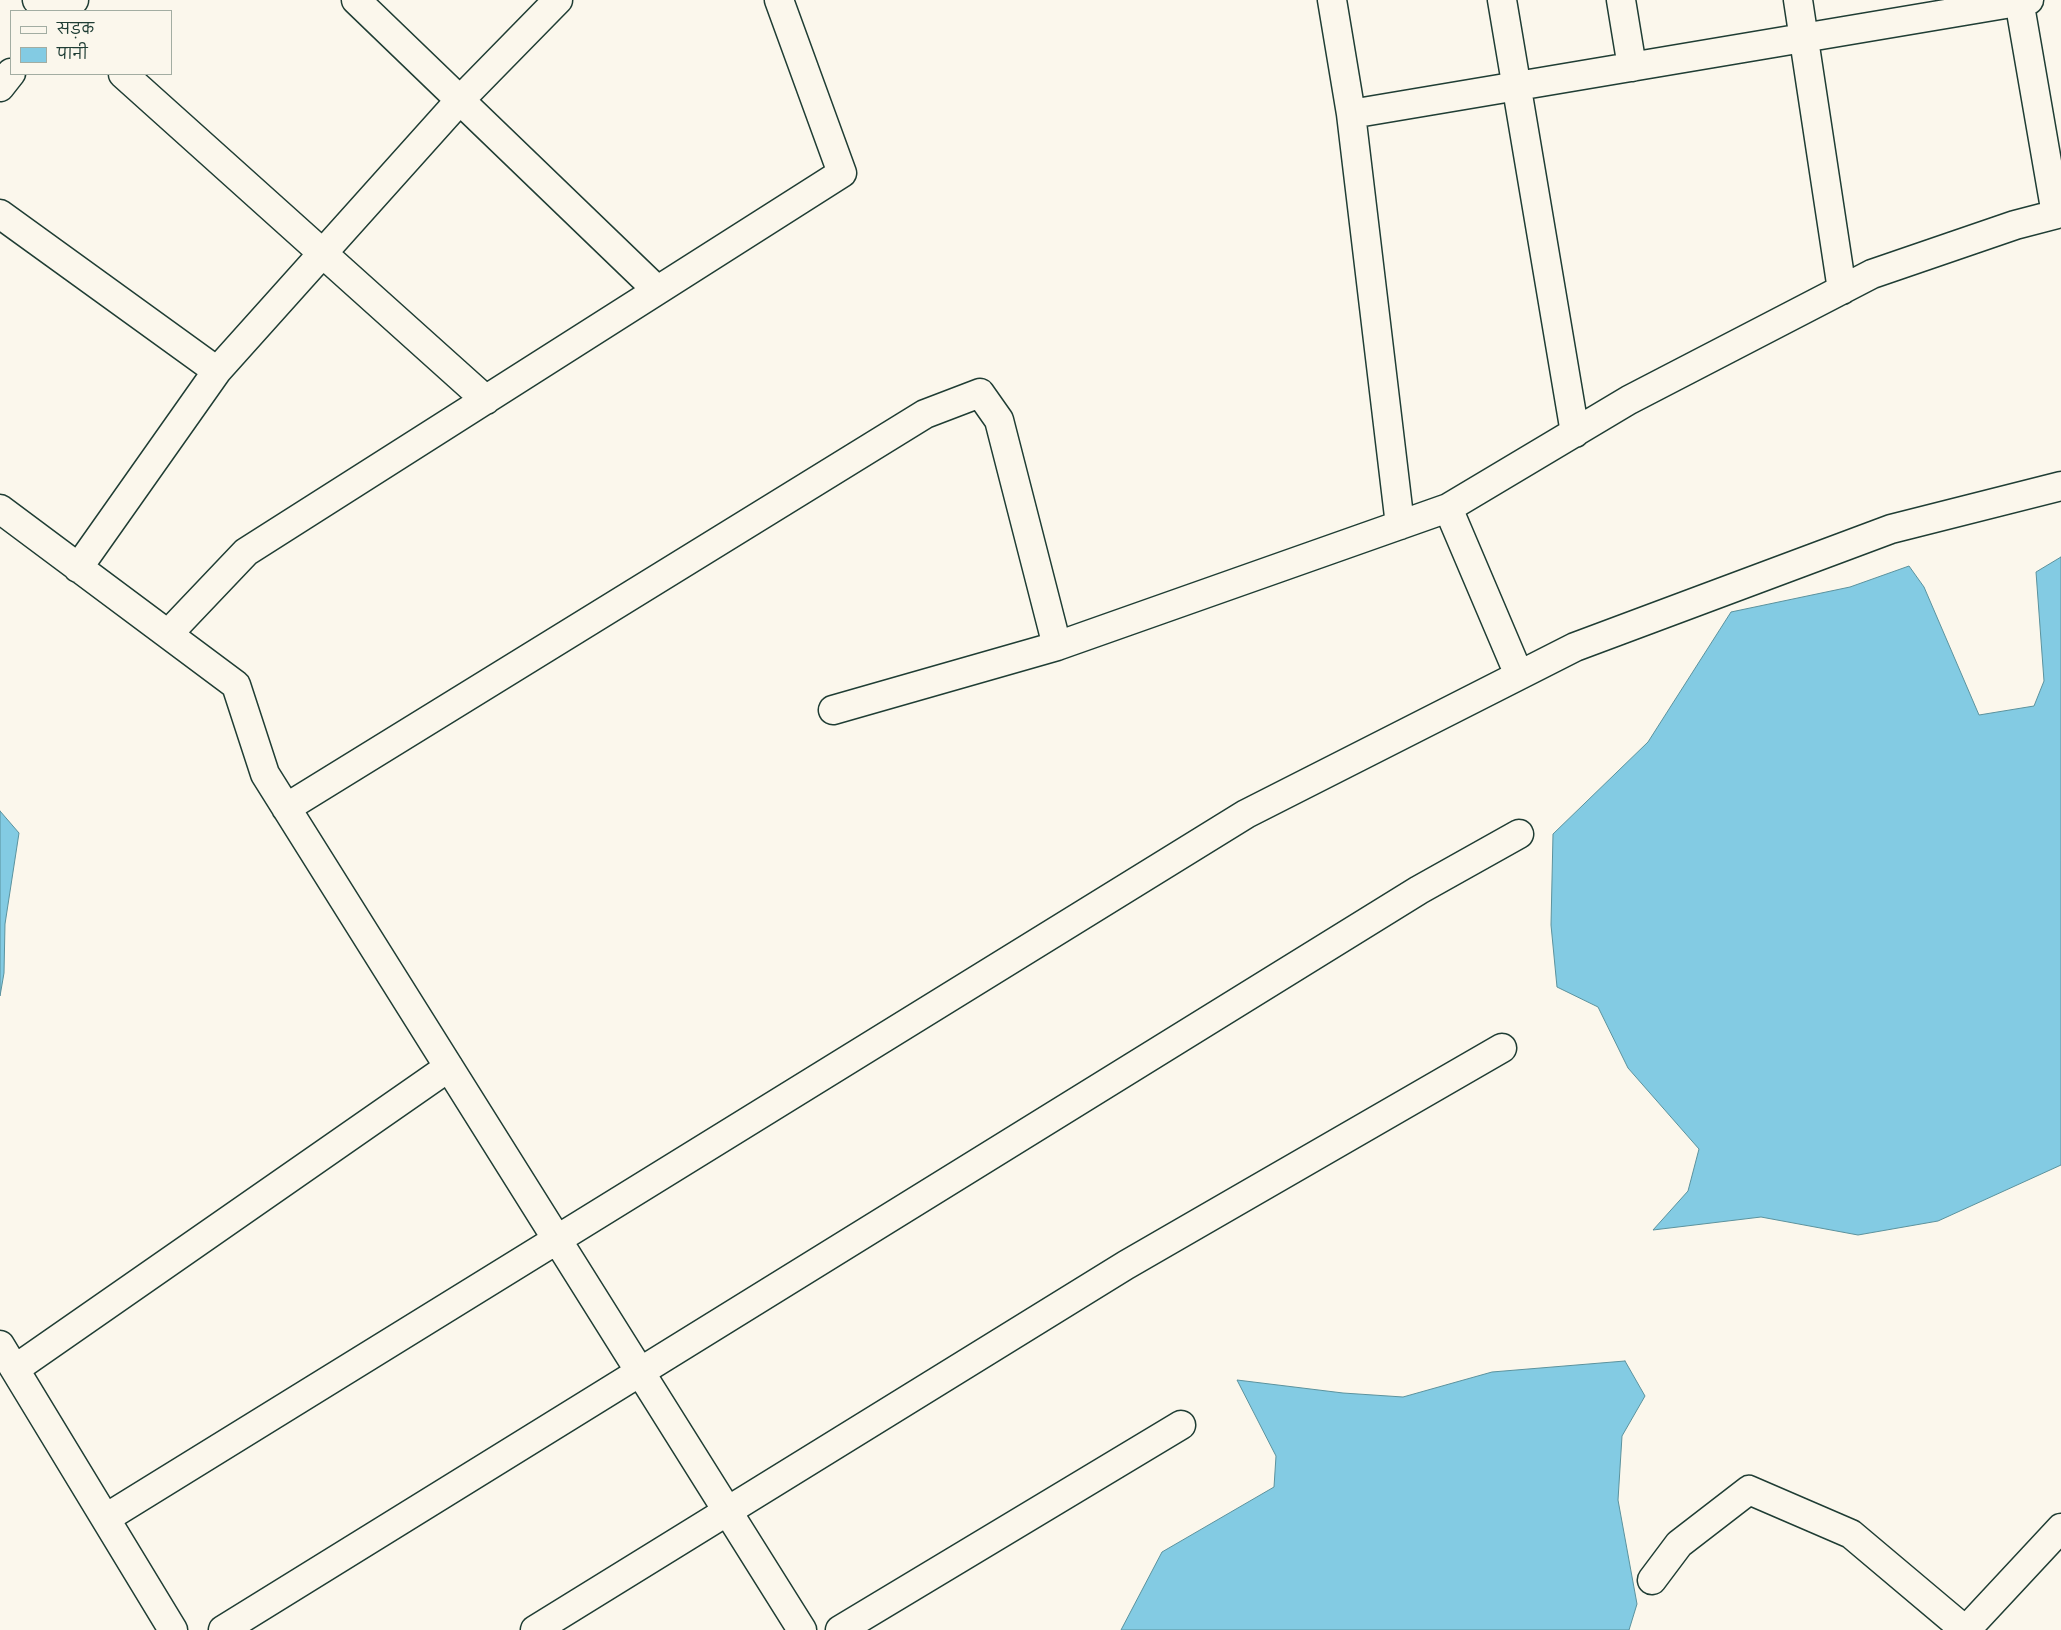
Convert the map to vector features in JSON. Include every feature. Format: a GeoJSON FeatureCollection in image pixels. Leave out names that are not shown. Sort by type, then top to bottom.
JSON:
{"type":"FeatureCollection","features":[{"type":"Feature","properties":{"kind":"street"},"geometry":{"type":"LineString","coordinates":[[38,0],[52,10]]}},
{"type":"Feature","properties":{"kind":"street"},"geometry":{"type":"LineString","coordinates":[[64,10],[74,0]]}},
{"type":"Feature","properties":{"kind":"street"},"geometry":{"type":"LineString","coordinates":[[356,0],[657,290]]}},
{"type":"Feature","properties":{"kind":"street"},"geometry":{"type":"LineString","coordinates":[[78,568],[217,371],[460,100],[558,0]]}},
{"type":"Feature","properties":{"kind":"street"},"geometry":{"type":"LineString","coordinates":[[168,634],[246,552],[842,173],[779,0]]}},
{"type":"Feature","properties":{"kind":"street"},"geometry":{"type":"LineString","coordinates":[[1332,0],[1351,114],[1400,525]]}},
{"type":"Feature","properties":{"kind":"street"},"geometry":{"type":"LineString","coordinates":[[1502,0],[1515,87],[1575,433]]}},
{"type":"Feature","properties":{"kind":"street"},"geometry":{"type":"LineString","coordinates":[[1621,0],[1632,67]]}},
{"type":"Feature","properties":{"kind":"street"},"geometry":{"type":"LineString","coordinates":[[1798,0],[1842,290]]}},
{"type":"Feature","properties":{"kind":"street"},"geometry":{"type":"LineString","coordinates":[[833,710],[1057,646],[1448,508],[1629,400],[1872,274],[2015,225],[2059,214],[2022,1],[1351,114]]}},
{"type":"Feature","properties":{"kind":"street"},"geometry":{"type":"LineString","coordinates":[[0,87],[10,74]]}},
{"type":"Feature","properties":{"kind":"street"},"geometry":{"type":"LineString","coordinates":[[125,75],[486,400]]}},
{"type":"Feature","properties":{"kind":"street"},"geometry":{"type":"LineString","coordinates":[[0,214],[217,371]]}},
{"type":"Feature","properties":{"kind":"street"},"geometry":{"type":"LineString","coordinates":[[286,808],[925,414],[980,394],[999,420],[1057,646]]}},
{"type":"Feature","properties":{"kind":"street"},"geometry":{"type":"LineString","coordinates":[[106,1518],[1246,814],[1575,647],[1891,529],[2061,486]]}},
{"type":"Feature","properties":{"kind":"street"},"geometry":{"type":"LineString","coordinates":[[1448,508],[1519,675]]}},
{"type":"Feature","properties":{"kind":"street"},"geometry":{"type":"LineString","coordinates":[[0,509],[236,685],[265,774],[802,1630]]}},
{"type":"Feature","properties":{"kind":"street"},"geometry":{"type":"LineString","coordinates":[[223,1630],[1394,905],[1518,834]]}},
{"type":"Feature","properties":{"kind":"street"},"geometry":{"type":"LineString","coordinates":[[535,1630],[1126,1265],[1502,1048]]}},
{"type":"Feature","properties":{"kind":"street"},"geometry":{"type":"LineString","coordinates":[[15,1369],[450,1067]]}},
{"type":"Feature","properties":{"kind":"street"},"geometry":{"type":"LineString","coordinates":[[0,1345],[173,1630]]}},
{"type":"Feature","properties":{"kind":"street"},"geometry":{"type":"LineString","coordinates":[[840,1630],[1180,1425]]}},
{"type":"Feature","properties":{"kind":"street"},"geometry":{"type":"LineString","coordinates":[[1652,1580],[1679,1544],[1749,1490],[1851,1534],[1965,1630],[2061,1528]]}},
{"type":"Feature","properties":{"kind":"water"},"geometry":{"type":"Polygon","coordinates":[[[2061,557],[2061,1165],[1938,1221],[1858,1235],[1761,1217],[1653,1230],[1688,1191],[1699,1149],[1628,1068],[1598,1007],[1557,987],[1551,925],[1553,834],[1648,742],[1731,612],[1850,587],[1909,566],[1924,587],[1979,715],[2034,706],[2044,681],[2036,572],[2061,557]]]}},
{"type":"Feature","properties":{"kind":"water"},"geometry":{"type":"Polygon","coordinates":[[[0,811],[19,833],[5,924],[4,973],[0,996],[0,811]]]}},
{"type":"Feature","properties":{"kind":"water"},"geometry":{"type":"Polygon","coordinates":[[[1625,1361],[1645,1396],[1622,1436],[1618,1500],[1637,1604],[1629,1630],[1121,1630],[1162,1552],[1274,1487],[1276,1456],[1237,1380],[1343,1393],[1403,1397],[1492,1372],[1625,1361]]]}}]}
